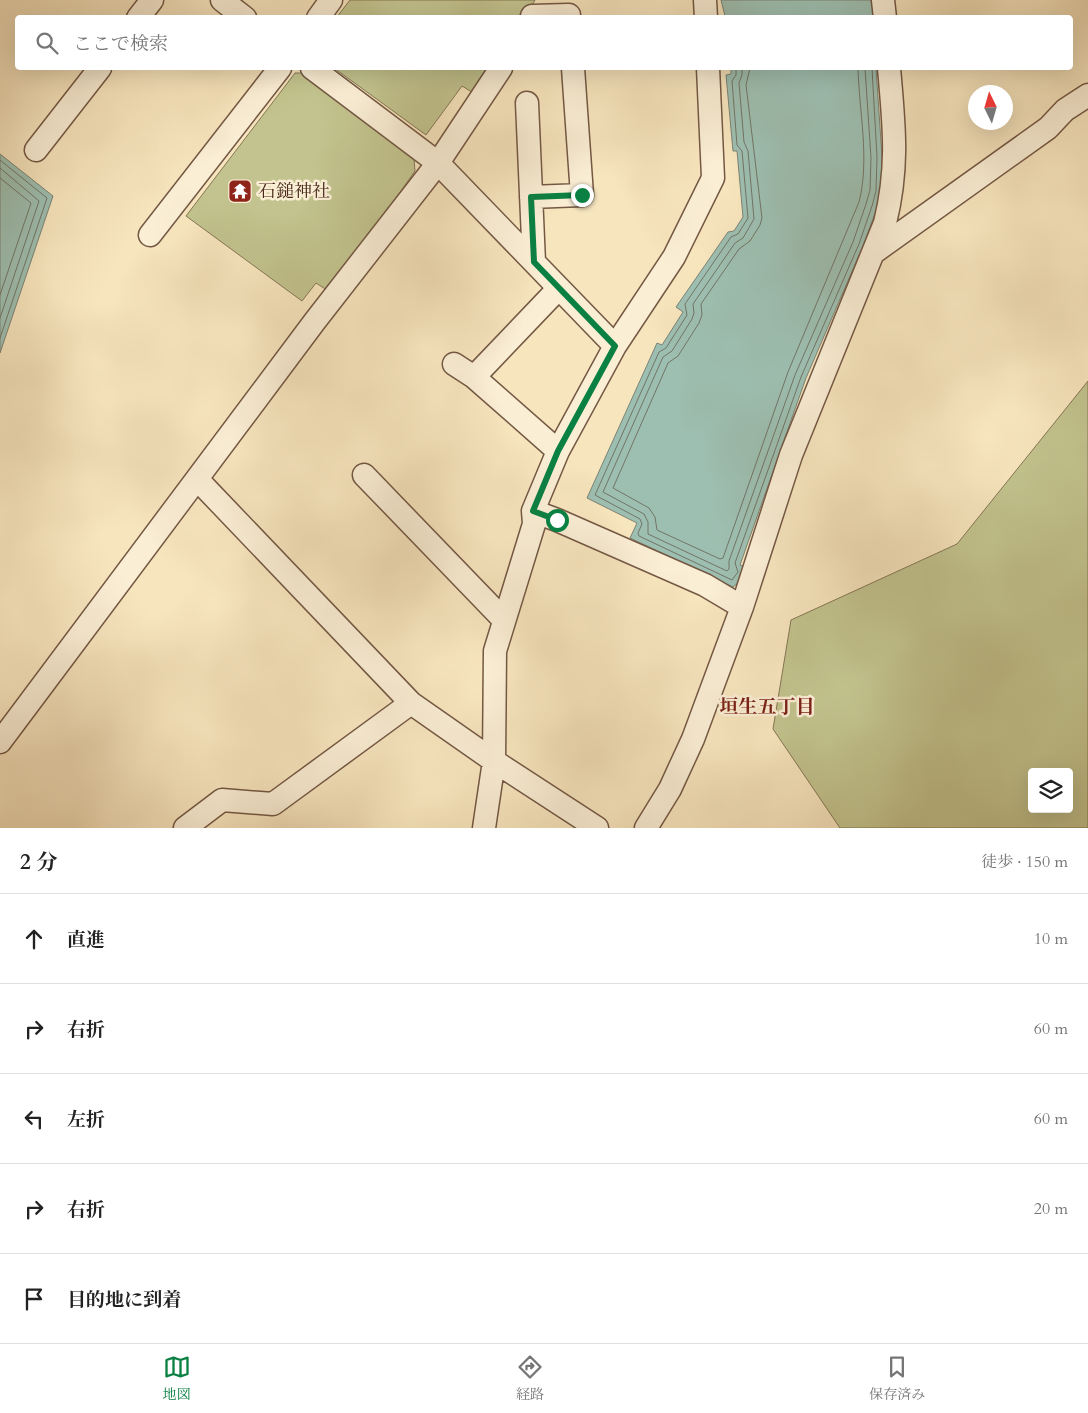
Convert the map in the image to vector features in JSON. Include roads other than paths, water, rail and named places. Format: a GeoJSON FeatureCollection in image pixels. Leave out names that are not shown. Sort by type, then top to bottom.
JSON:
{"type":"FeatureCollection","features":[{"type":"Feature","properties":{"kind":"street"},"geometry":{"type":"LineString","coordinates":[[140,15],[152,0]]}},
{"type":"Feature","properties":{"kind":"street"},"geometry":{"type":"LineString","coordinates":[[222,0],[242,15]]}},
{"type":"Feature","properties":{"kind":"street"},"geometry":{"type":"LineString","coordinates":[[320,15],[331,0]]}},
{"type":"Feature","properties":{"kind":"street"},"geometry":{"type":"LineString","coordinates":[[705,0],[706,15]]}},
{"type":"Feature","properties":{"kind":"street"},"geometry":{"type":"LineString","coordinates":[[883,0],[885,15]]}},
{"type":"Feature","properties":{"kind":"street"},"geometry":{"type":"LineString","coordinates":[[534,11],[569,15]]}},
{"type":"Feature","properties":{"kind":"street"},"geometry":{"type":"LineString","coordinates":[[36,150],[98,70]]}},
{"type":"Feature","properties":{"kind":"street"},"geometry":{"type":"LineString","coordinates":[[150,235],[278,70]]}},
{"type":"Feature","properties":{"kind":"street"},"geometry":{"type":"LineString","coordinates":[[315,70],[438,163],[615,346]]}},
{"type":"Feature","properties":{"kind":"street"},"geometry":{"type":"LineString","coordinates":[[0,742],[315,321],[438,163],[501,70]]}},
{"type":"Feature","properties":{"kind":"street"},"geometry":{"type":"LineString","coordinates":[[531,197],[582,195],[573,70]]}},
{"type":"Feature","properties":{"kind":"street"},"geometry":{"type":"LineString","coordinates":[[484,828],[494,761],[495,651],[534,524],[533,511],[558,451],[615,346],[674,256],[713,178],[708,70]]}},
{"type":"Feature","properties":{"kind":"street"},"geometry":{"type":"LineString","coordinates":[[646,828],[670,789],[693,739],[742,607],[791,455],[885,223],[894,182],[895,138],[889,70]]}},
{"type":"Feature","properties":{"kind":"street"},"geometry":{"type":"LineString","coordinates":[[872,253],[1048,128],[1065,110],[1088,95]]}},
{"type":"Feature","properties":{"kind":"street"},"geometry":{"type":"LineString","coordinates":[[528,103],[534,262]]}},
{"type":"Feature","properties":{"kind":"street"},"geometry":{"type":"LineString","coordinates":[[474,377],[559,288]]}},
{"type":"Feature","properties":{"kind":"street"},"geometry":{"type":"LineString","coordinates":[[454,364],[474,377],[558,451]]}},
{"type":"Feature","properties":{"kind":"street"},"geometry":{"type":"LineString","coordinates":[[364,475],[504,620]]}},
{"type":"Feature","properties":{"kind":"street"},"geometry":{"type":"LineString","coordinates":[[197,480],[411,703],[494,761],[597,828]]}},
{"type":"Feature","properties":{"kind":"street"},"geometry":{"type":"LineString","coordinates":[[533,511],[705,585],[742,607]]}},
{"type":"Feature","properties":{"kind":"street"},"geometry":{"type":"LineString","coordinates":[[184,828],[222,800],[273,804],[411,703]]}},
{"type":"Feature","properties":{"kind":"water"},"geometry":{"type":"Polygon","coordinates":[[[721,0],[875,0],[873,15],[725,15],[721,0]]]}},
{"type":"Feature","properties":{"kind":"water"},"geometry":{"type":"Polygon","coordinates":[[[731,70],[876,70],[882,157],[881,192],[877,208],[863,246],[806,378],[740,565],[745,567],[738,583],[733,587],[630,538],[637,523],[587,498],[657,343],[662,345],[683,312],[676,307],[728,232],[734,231],[743,217],[737,151],[733,151],[726,75],[731,74],[731,70]]]}},
{"type":"Feature","properties":{"kind":"water"},"geometry":{"type":"Polygon","coordinates":[[[0,154],[53,196],[0,353],[0,154]]]}},
{"type":"Feature","properties":{"kind":"place","name":"石鎚神社"},"geometry":{"type":"Point","coordinates":[240,191]}},
{"type":"Feature","properties":{"kind":"district","name":"垣生五丁目"},"geometry":{"type":"Point","coordinates":[767,706]}}]}
